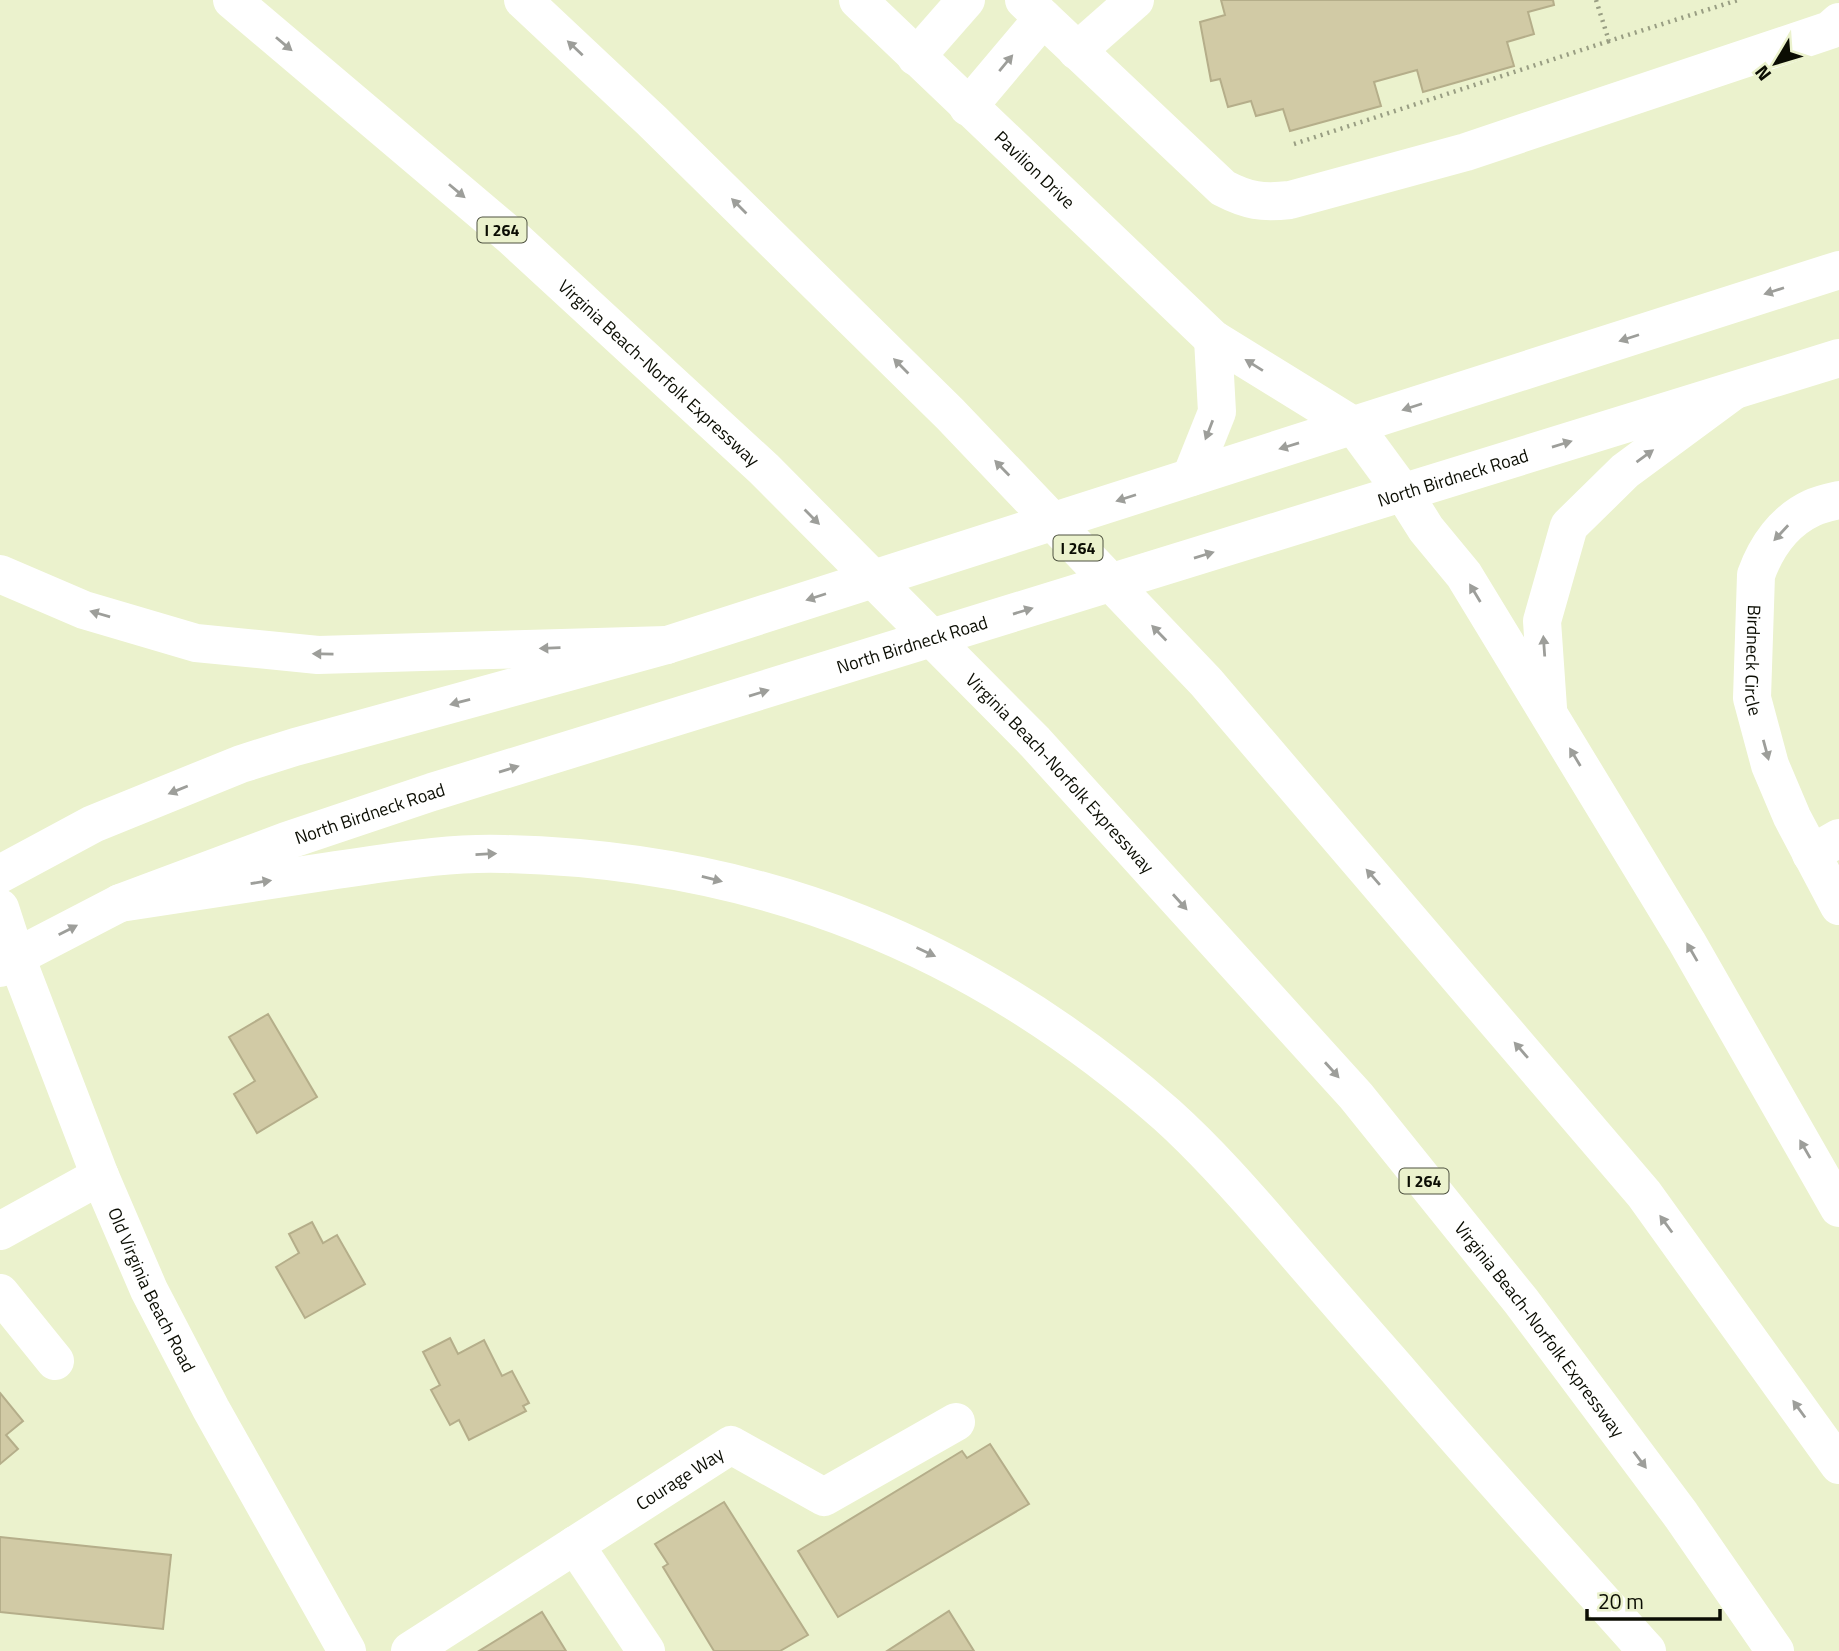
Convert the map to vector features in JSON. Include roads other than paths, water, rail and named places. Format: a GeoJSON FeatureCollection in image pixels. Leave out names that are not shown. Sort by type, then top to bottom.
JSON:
{"type":"FeatureCollection","features":[{"type":"Feature","properties":{"kind":"main road","name":"Virginia Beach-Norfolk Expressway"},"geometry":{"type":"LineString","coordinates":[[232,0],[512,237],[764,469],[1035,742],[1356,1096],[1521,1301],[1681,1515],[1775,1651]]}},
{"type":"Feature","properties":{"kind":"main road","name":"I 264"},"geometry":{"type":"LineString","coordinates":[[523,0],[652,121],[950,414],[1206,682],[1644,1194],[1839,1465]]}},
{"type":"Feature","properties":{"kind":"main road","name":"Pavilion Drive"},"geometry":{"type":"LineString","coordinates":[[858,0],[1213,339],[1354,426],[1426,529],[1464,575],[1687,942],[1839,1208]]}},
{"type":"Feature","properties":{"kind":"main road"},"geometry":{"type":"LineString","coordinates":[[916,57],[965,0]]}},
{"type":"Feature","properties":{"kind":"main road"},"geometry":{"type":"LineString","coordinates":[[1077,51],[1135,0]]}},
{"type":"Feature","properties":{"kind":"main road"},"geometry":{"type":"LineString","coordinates":[[968,107],[1034,9],[1223,188],[1244,199],[1266,203],[1290,200],[1466,152],[1830,30],[1839,22]]}},
{"type":"Feature","properties":{"kind":"main road"},"geometry":{"type":"LineString","coordinates":[[0,874],[93,824],[241,764],[667,645],[1839,270]]}},
{"type":"Feature","properties":{"kind":"main road"},"geometry":{"type":"LineString","coordinates":[[1191,478],[1217,412],[1213,339]]}},
{"type":"Feature","properties":{"kind":"main road","name":"North Birdneck Road"},"geometry":{"type":"LineString","coordinates":[[8,963],[120,903],[286,841],[432,792],[1839,358]]}},
{"type":"Feature","properties":{"kind":"main road"},"geometry":{"type":"LineString","coordinates":[[1549,714],[1542,621],[1569,526],[1625,471],[1731,392]]}},
{"type":"Feature","properties":{"kind":"main road","name":"Birdneck Circle"},"geometry":{"type":"LineString","coordinates":[[1839,500],[1812,508],[1781,530],[1763,557],[1756,575],[1752,698],[1770,765],[1792,817],[1825,846],[1839,905]]}},
{"type":"Feature","properties":{"kind":"main road"},"geometry":{"type":"LineString","coordinates":[[0,574],[84,610],[197,643],[318,655],[667,645]]}},
{"type":"Feature","properties":{"kind":"main road"},"geometry":{"type":"LineString","coordinates":[[120,903],[418,858],[500,853],[596,859],[691,874],[784,896],[874,928],[944,960],[1010,998],[1092,1053],[1170,1118],[1241,1190],[1430,1408],[1647,1651]]}},
{"type":"Feature","properties":{"kind":"main road","name":"Old Virginia Beach Road"},"geometry":{"type":"LineString","coordinates":[[0,908],[8,963],[149,1290],[211,1409],[346,1651]]}},
{"type":"Feature","properties":{"kind":"main road"},"geometry":{"type":"LineString","coordinates":[[0,1231],[100,1176]]}},
{"type":"Feature","properties":{"kind":"main road"},"geometry":{"type":"LineString","coordinates":[[0,1293],[55,1361]]}},
{"type":"Feature","properties":{"kind":"main road","name":"Courage Way"},"geometry":{"type":"LineString","coordinates":[[410,1651],[731,1446],[824,1497],[956,1422]]}},
{"type":"Feature","properties":{"kind":"main road"},"geometry":{"type":"LineString","coordinates":[[575,1545],[646,1651]]}}]}
